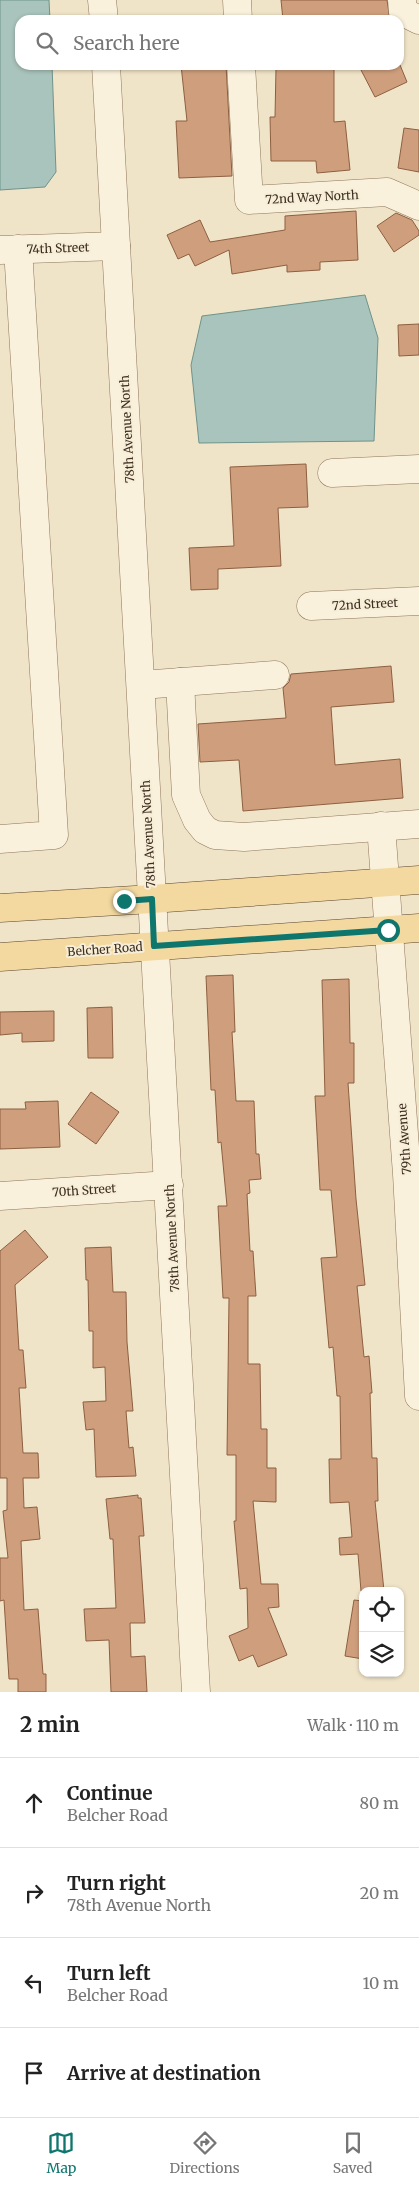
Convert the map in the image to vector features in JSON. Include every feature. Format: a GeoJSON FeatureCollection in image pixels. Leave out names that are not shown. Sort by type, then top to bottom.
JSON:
{"type":"FeatureCollection","features":[{"type":"Feature","properties":{"kind":"main road"},"geometry":{"type":"LineString","coordinates":[[0,908],[419,880]]}},
{"type":"Feature","properties":{"kind":"main road","name":"Belcher Road"},"geometry":{"type":"LineString","coordinates":[[0,957],[419,928]]}},
{"type":"Feature","properties":{"kind":"street"},"geometry":{"type":"LineString","coordinates":[[102,0],[104,15]]}},
{"type":"Feature","properties":{"kind":"street"},"geometry":{"type":"LineString","coordinates":[[236,0],[238,15]]}},
{"type":"Feature","properties":{"kind":"street","name":"78th Avenue North"},"geometry":{"type":"LineString","coordinates":[[106,70],[196,1692]]}},
{"type":"Feature","properties":{"kind":"street","name":"72nd Way North"},"geometry":{"type":"LineString","coordinates":[[240,70],[248,200],[387,192],[419,206]]}},
{"type":"Feature","properties":{"kind":"street","name":"74th Street"},"geometry":{"type":"LineString","coordinates":[[9,249],[116,246]]}},
{"type":"Feature","properties":{"kind":"street"},"geometry":{"type":"LineString","coordinates":[[0,839],[54,835],[9,249]]}},
{"type":"Feature","properties":{"kind":"street"},"geometry":{"type":"LineString","coordinates":[[332,473],[419,469]]}},
{"type":"Feature","properties":{"kind":"street","name":"72nd Street"},"geometry":{"type":"LineString","coordinates":[[311,606],[419,601]]}},
{"type":"Feature","properties":{"kind":"street"},"geometry":{"type":"LineString","coordinates":[[141,685],[275,675]]}},
{"type":"Feature","properties":{"kind":"street"},"geometry":{"type":"LineString","coordinates":[[180,682],[186,795],[197,820],[205,830],[215,835],[244,836],[419,824]]}},
{"type":"Feature","properties":{"kind":"street","name":"79th Avenue"},"geometry":{"type":"LineString","coordinates":[[380,826],[388,930],[413,1173],[419,1396]]}},
{"type":"Feature","properties":{"kind":"street","name":"70th Street"},"geometry":{"type":"LineString","coordinates":[[0,1196],[169,1185]]}},
{"type":"Feature","properties":{"kind":"water"},"geometry":{"type":"Polygon","coordinates":[[[0,0],[49,0],[50,15],[15,15],[15,70],[52,70],[56,172],[45,187],[0,190],[0,0]]]}},
{"type":"Feature","properties":{"kind":"water"},"geometry":{"type":"Polygon","coordinates":[[[365,295],[378,338],[374,441],[199,443],[191,365],[202,316],[365,295]]]}},
{"type":"Feature","properties":{"kind":"building"},"geometry":{"type":"Polygon","coordinates":[[[281,0],[387,0],[389,15],[334,15],[282,15],[281,0]]]}},
{"type":"Feature","properties":{"kind":"building"},"geometry":{"type":"Polygon","coordinates":[[[182,70],[226,70],[232,176],[179,178],[176,121],[187,121],[182,70]]]}},
{"type":"Feature","properties":{"kind":"building"},"geometry":{"type":"Polygon","coordinates":[[[276,70],[334,70],[334,122],[345,121],[350,170],[317,173],[316,161],[271,161],[270,117],[275,117],[276,70]]]}},
{"type":"Feature","properties":{"kind":"building"},"geometry":{"type":"Polygon","coordinates":[[[361,70],[402,70],[407,82],[375,97],[361,70]]]}},
{"type":"Feature","properties":{"kind":"building"},"geometry":{"type":"Polygon","coordinates":[[[404,128],[419,130],[419,172],[398,168],[404,128]]]}},
{"type":"Feature","properties":{"kind":"building"},"geometry":{"type":"Polygon","coordinates":[[[356,211],[358,260],[320,262],[320,270],[287,272],[287,265],[232,274],[229,250],[195,266],[189,254],[178,259],[167,235],[200,220],[210,242],[285,230],[285,216],[356,211]]]}},
{"type":"Feature","properties":{"kind":"building"},"geometry":{"type":"Polygon","coordinates":[[[396,213],[412,220],[419,231],[419,235],[394,252],[377,226],[396,213]]]}},
{"type":"Feature","properties":{"kind":"building"},"geometry":{"type":"Polygon","coordinates":[[[419,324],[419,355],[399,356],[398,325],[419,324]]]}},
{"type":"Feature","properties":{"kind":"building"},"geometry":{"type":"Polygon","coordinates":[[[306,464],[308,507],[278,508],[281,566],[218,569],[218,589],[191,590],[189,548],[234,546],[230,467],[306,464]]]}},
{"type":"Feature","properties":{"kind":"building"},"geometry":{"type":"Polygon","coordinates":[[[391,666],[394,702],[331,707],[335,765],[400,759],[403,798],[243,811],[239,760],[200,762],[198,724],[286,718],[283,688],[289,682],[291,674],[391,666]]]}},
{"type":"Feature","properties":{"kind":"building"},"geometry":{"type":"Polygon","coordinates":[[[233,975],[235,1032],[232,1032],[236,1101],[254,1101],[256,1154],[259,1154],[261,1179],[249,1180],[250,1193],[247,1194],[250,1251],[253,1251],[256,1296],[248,1296],[248,1364],[260,1364],[261,1429],[267,1429],[267,1468],[276,1468],[276,1502],[253,1501],[261,1584],[278,1584],[279,1607],[268,1608],[287,1655],[258,1667],[253,1655],[239,1661],[229,1636],[248,1628],[247,1588],[240,1589],[234,1521],[236,1521],[236,1455],[227,1455],[229,1298],[223,1298],[218,1206],[227,1206],[221,1142],[218,1143],[215,1090],[211,1090],[206,976],[233,975]]]}},
{"type":"Feature","properties":{"kind":"building"},"geometry":{"type":"Polygon","coordinates":[[[349,979],[350,1043],[354,1043],[354,1083],[348,1083],[356,1199],[365,1285],[357,1286],[364,1357],[369,1356],[372,1393],[370,1393],[372,1458],[377,1458],[378,1501],[375,1501],[384,1587],[361,1587],[358,1554],[340,1555],[339,1538],[352,1537],[349,1502],[330,1503],[329,1459],[341,1459],[340,1396],[337,1396],[333,1347],[329,1348],[321,1258],[337,1257],[331,1190],[320,1190],[315,1096],[325,1096],[322,980],[349,979]]]}},
{"type":"Feature","properties":{"kind":"building"},"geometry":{"type":"Polygon","coordinates":[[[112,1007],[113,1058],[88,1058],[87,1008],[112,1007]]]}},
{"type":"Feature","properties":{"kind":"building"},"geometry":{"type":"Polygon","coordinates":[[[54,1011],[54,1041],[22,1042],[22,1033],[0,1035],[0,1012],[54,1011]]]}},
{"type":"Feature","properties":{"kind":"building"},"geometry":{"type":"Polygon","coordinates":[[[91,1092],[119,1112],[96,1144],[68,1124],[91,1092]]]}},
{"type":"Feature","properties":{"kind":"building"},"geometry":{"type":"Polygon","coordinates":[[[58,1101],[60,1147],[0,1149],[0,1109],[26,1109],[25,1102],[58,1101]]]}},
{"type":"Feature","properties":{"kind":"building"},"geometry":{"type":"Polygon","coordinates":[[[25,1230],[48,1257],[15,1285],[19,1350],[23,1350],[26,1388],[19,1388],[23,1453],[38,1453],[39,1478],[23,1478],[24,1508],[37,1507],[40,1539],[21,1541],[24,1610],[38,1609],[43,1674],[46,1674],[46,1692],[18,1692],[18,1679],[9,1679],[4,1600],[0,1601],[0,1558],[8,1558],[3,1511],[7,1510],[7,1478],[0,1478],[0,1251],[25,1230]]]}},
{"type":"Feature","properties":{"kind":"building"},"geometry":{"type":"Polygon","coordinates":[[[111,1247],[113,1292],[126,1292],[127,1342],[133,1411],[126,1411],[129,1448],[133,1447],[136,1476],[96,1477],[94,1429],[86,1430],[83,1402],[106,1401],[105,1367],[93,1368],[93,1331],[89,1331],[85,1248],[111,1247]]]}},
{"type":"Feature","properties":{"kind":"building"},"geometry":{"type":"Polygon","coordinates":[[[138,1495],[138,1498],[141,1498],[144,1536],[139,1536],[145,1623],[130,1623],[131,1657],[145,1656],[147,1692],[111,1692],[109,1640],[86,1641],[84,1609],[116,1608],[113,1539],[110,1539],[106,1499],[138,1495]]]}},
{"type":"Feature","properties":{"kind":"building"},"geometry":{"type":"Polygon","coordinates":[[[354,1600],[359,1601],[359,1658],[345,1656],[354,1600]]]}},
{"type":"Feature","properties":{"kind":"route"},"geometry":{"type":"LineString","coordinates":[[124,901],[152,899],[154,946],[388,930]]}}]}
